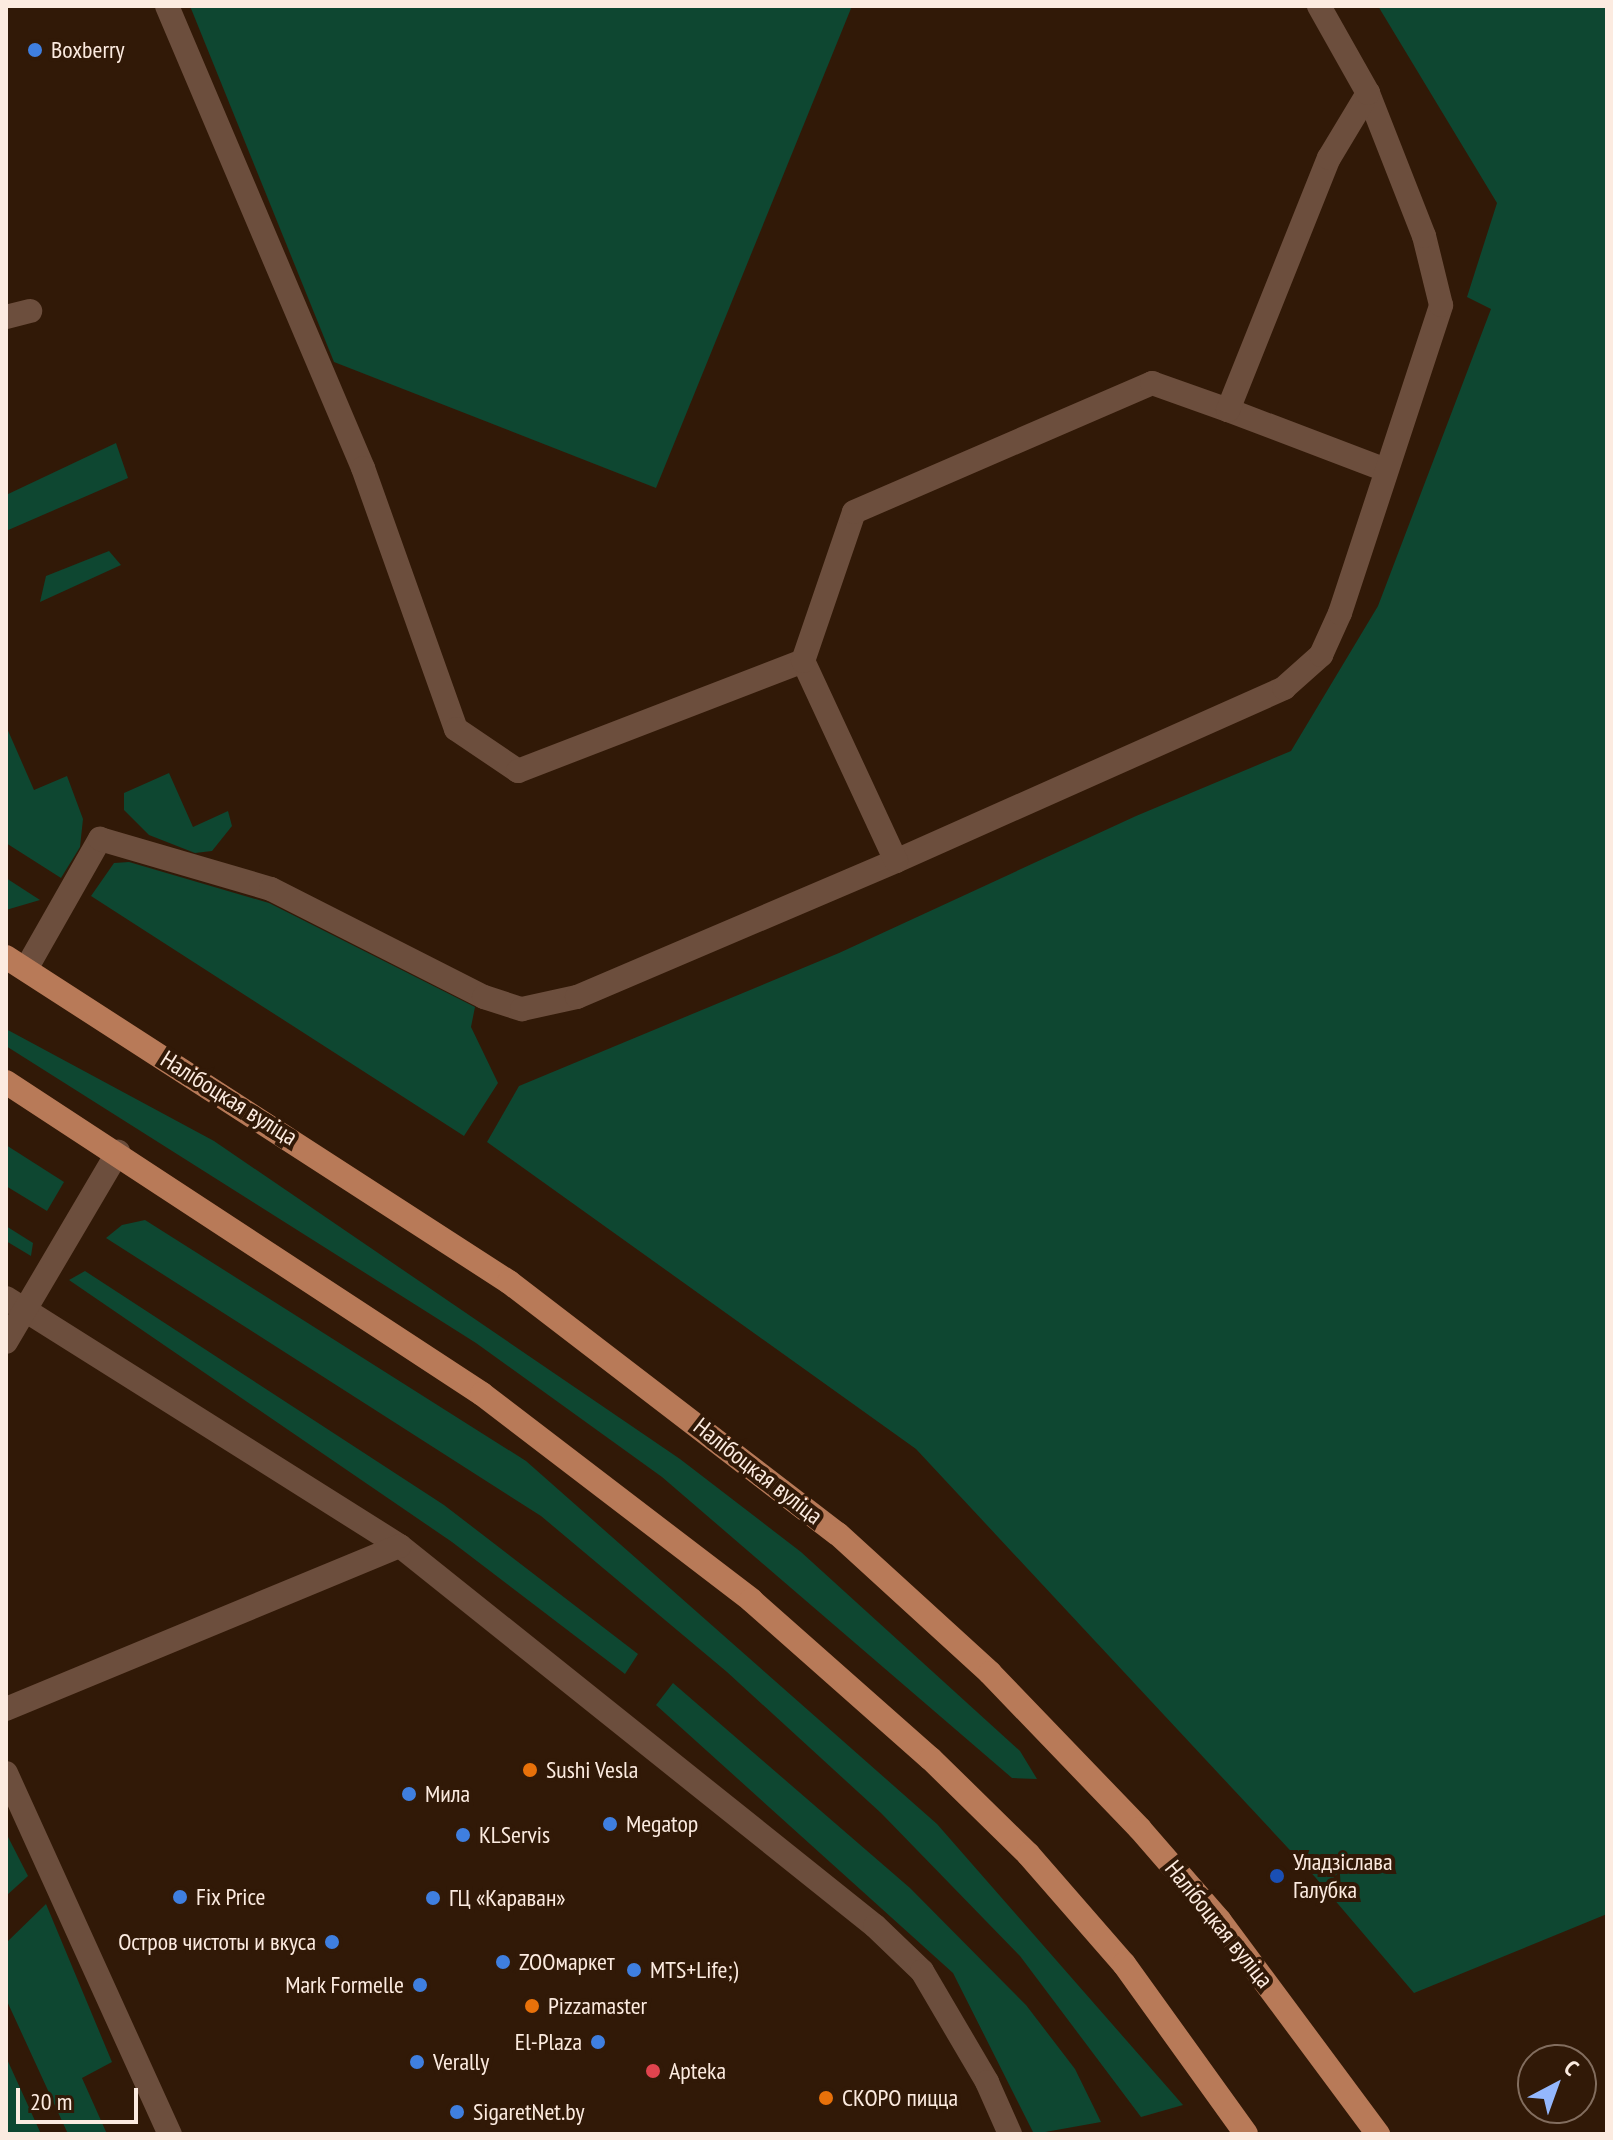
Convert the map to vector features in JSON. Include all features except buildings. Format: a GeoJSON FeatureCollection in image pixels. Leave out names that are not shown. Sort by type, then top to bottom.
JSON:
{"type":"FeatureCollection","features":[{"type":"Feature","properties":{"kind":"main road","name":"Налібоцкая вуліца"},"geometry":{"type":"LineString","coordinates":[[16,963],[509,1282],[838,1534],[990,1673],[1140,1829],[1219,1920],[1378,2134]]}},
{"type":"Feature","properties":{"kind":"main road"},"geometry":{"type":"LineString","coordinates":[[6,1082],[118,1152],[482,1394],[646,1515],[854,1688],[1028,1854],[1115,1953],[1246,2134]]}},
{"type":"Feature","properties":{"kind":"lane"},"geometry":{"type":"LineString","coordinates":[[167,6],[363,468],[456,729],[518,771],[803,661]]}},
{"type":"Feature","properties":{"kind":"lane"},"geometry":{"type":"LineString","coordinates":[[16,963],[100,839],[271,889],[484,997],[522,1009],[577,997],[896,861],[1284,688],[1321,655],[1340,613],[1383,469],[1423,368],[1441,305],[1424,236],[1368,93],[1319,6]]}},
{"type":"Feature","properties":{"kind":"lane"},"geometry":{"type":"LineString","coordinates":[[1228,410],[1329,158],[1368,93]]}},
{"type":"Feature","properties":{"kind":"lane"},"geometry":{"type":"LineString","coordinates":[[896,861],[803,661],[854,512],[1152,383],[1383,469]]}},
{"type":"Feature","properties":{"kind":"lane"},"geometry":{"type":"LineString","coordinates":[[6,1342],[16,1304],[118,1152]]}},
{"type":"Feature","properties":{"kind":"lane"},"geometry":{"type":"LineString","coordinates":[[16,1304],[400,1546],[875,1926],[922,1971],[987,2082],[1010,2134]]}},
{"type":"Feature","properties":{"kind":"lane"},"geometry":{"type":"LineString","coordinates":[[6,1709],[400,1546]]}},
{"type":"Feature","properties":{"kind":"lane"},"geometry":{"type":"LineString","coordinates":[[6,1773],[170,2134]]}},
{"type":"Feature","properties":{"kind":"green space"},"geometry":{"type":"Polygon","coordinates":[[[190,6],[852,6],[656,488],[334,362],[190,6]]]}},
{"type":"Feature","properties":{"kind":"green space"},"geometry":{"type":"Polygon","coordinates":[[[1378,6],[1607,6],[1607,1914],[1414,1993],[1315,1877],[916,1449],[487,1142],[519,1086],[839,953],[1136,816],[1291,751],[1378,606],[1491,309],[1467,297],[1497,203],[1378,6]]]}},
{"type":"Feature","properties":{"kind":"green space"},"geometry":{"type":"Polygon","coordinates":[[[116,443],[128,478],[6,531],[6,495],[116,443]]]}},
{"type":"Feature","properties":{"kind":"green space"},"geometry":{"type":"Polygon","coordinates":[[[109,551],[121,565],[40,602],[46,576],[109,551]]]}},
{"type":"Feature","properties":{"kind":"green space"},"geometry":{"type":"Polygon","coordinates":[[[6,726],[34,790],[67,776],[83,819],[80,847],[61,878],[6,843],[6,726]]]}},
{"type":"Feature","properties":{"kind":"green space"},"geometry":{"type":"Polygon","coordinates":[[[169,773],[193,827],[228,811],[232,826],[212,851],[195,853],[149,835],[124,810],[124,793],[169,773]]]}},
{"type":"Feature","properties":{"kind":"green space"},"geometry":{"type":"Polygon","coordinates":[[[129,862],[269,903],[475,1007],[471,1027],[498,1083],[464,1136],[91,896],[114,863],[129,862]]]}},
{"type":"Feature","properties":{"kind":"green space"},"geometry":{"type":"Polygon","coordinates":[[[6,878],[40,900],[6,910],[6,878]]]}},
{"type":"Feature","properties":{"kind":"green space"},"geometry":{"type":"Polygon","coordinates":[[[6,1029],[214,1141],[680,1459],[801,1552],[1020,1751],[1037,1779],[1012,1778],[662,1477],[476,1343],[6,1046],[6,1029]]]}},
{"type":"Feature","properties":{"kind":"green space"},"geometry":{"type":"Polygon","coordinates":[[[6,1145],[64,1182],[47,1211],[6,1186],[6,1145]]]}},
{"type":"Feature","properties":{"kind":"green space"},"geometry":{"type":"Polygon","coordinates":[[[145,1220],[526,1461],[937,1824],[1183,2105],[1141,2117],[1020,1956],[881,1813],[727,1672],[541,1516],[106,1238],[122,1225],[145,1220]]]}},
{"type":"Feature","properties":{"kind":"green space"},"geometry":{"type":"Polygon","coordinates":[[[6,1226],[33,1243],[31,1256],[6,1241],[6,1226]]]}},
{"type":"Feature","properties":{"kind":"green space"},"geometry":{"type":"Polygon","coordinates":[[[85,1271],[444,1505],[638,1654],[625,1674],[452,1542],[69,1280],[85,1271]]]}},
{"type":"Feature","properties":{"kind":"green space"},"geometry":{"type":"Polygon","coordinates":[[[673,1683],[910,1888],[1026,2005],[1075,2069],[1101,2122],[1034,2134],[953,1973],[656,1705],[673,1683]]]}},
{"type":"Feature","properties":{"kind":"green space"},"geometry":{"type":"Polygon","coordinates":[[[6,1833],[28,1876],[6,1896],[6,1833]]]}},
{"type":"Feature","properties":{"kind":"green space"},"geometry":{"type":"Polygon","coordinates":[[[46,1904],[112,2062],[82,2078],[107,2134],[68,2134],[6,1999],[6,1943],[46,1904]]]}},
{"type":"Feature","properties":{"kind":"green space"},"geometry":{"type":"Polygon","coordinates":[[[6,2057],[41,2134],[6,2134],[6,2057]]]}},
{"type":"Feature","properties":{"kind":"place","name":"Boxberry"},"geometry":{"type":"Point","coordinates":[35,50]}},
{"type":"Feature","properties":{"kind":"place","name":"Sushi Vesla"},"geometry":{"type":"Point","coordinates":[530,1770]}},
{"type":"Feature","properties":{"kind":"place","name":"Мила"},"geometry":{"type":"Point","coordinates":[409,1794]}},
{"type":"Feature","properties":{"kind":"place","name":"Megatop"},"geometry":{"type":"Point","coordinates":[610,1824]}},
{"type":"Feature","properties":{"kind":"place","name":"KLServis"},"geometry":{"type":"Point","coordinates":[463,1835]}},
{"type":"Feature","properties":{"kind":"place","name":"Уладзіслава Галубка"},"geometry":{"type":"Point","coordinates":[1277,1876]}},
{"type":"Feature","properties":{"kind":"place","name":"Fix Price"},"geometry":{"type":"Point","coordinates":[180,1897]}},
{"type":"Feature","properties":{"kind":"place","name":"ГЦ «Караван»"},"geometry":{"type":"Point","coordinates":[433,1898]}},
{"type":"Feature","properties":{"kind":"place","name":"Остров чистоты и вкуса"},"geometry":{"type":"Point","coordinates":[332,1942]}},
{"type":"Feature","properties":{"kind":"place","name":"ZOOмаркет"},"geometry":{"type":"Point","coordinates":[503,1962]}},
{"type":"Feature","properties":{"kind":"place","name":"MTS+Life;)"},"geometry":{"type":"Point","coordinates":[634,1970]}},
{"type":"Feature","properties":{"kind":"place","name":"Mark Formelle"},"geometry":{"type":"Point","coordinates":[420,1985]}},
{"type":"Feature","properties":{"kind":"place","name":"Pizzamaster"},"geometry":{"type":"Point","coordinates":[532,2006]}},
{"type":"Feature","properties":{"kind":"place","name":"El-Plaza"},"geometry":{"type":"Point","coordinates":[598,2042]}},
{"type":"Feature","properties":{"kind":"place","name":"Verally"},"geometry":{"type":"Point","coordinates":[417,2062]}},
{"type":"Feature","properties":{"kind":"place","name":"Apteka"},"geometry":{"type":"Point","coordinates":[653,2071]}},
{"type":"Feature","properties":{"kind":"place","name":"СКОРО пицца"},"geometry":{"type":"Point","coordinates":[826,2098]}},
{"type":"Feature","properties":{"kind":"place","name":"SigaretNet.by"},"geometry":{"type":"Point","coordinates":[457,2112]}}]}
